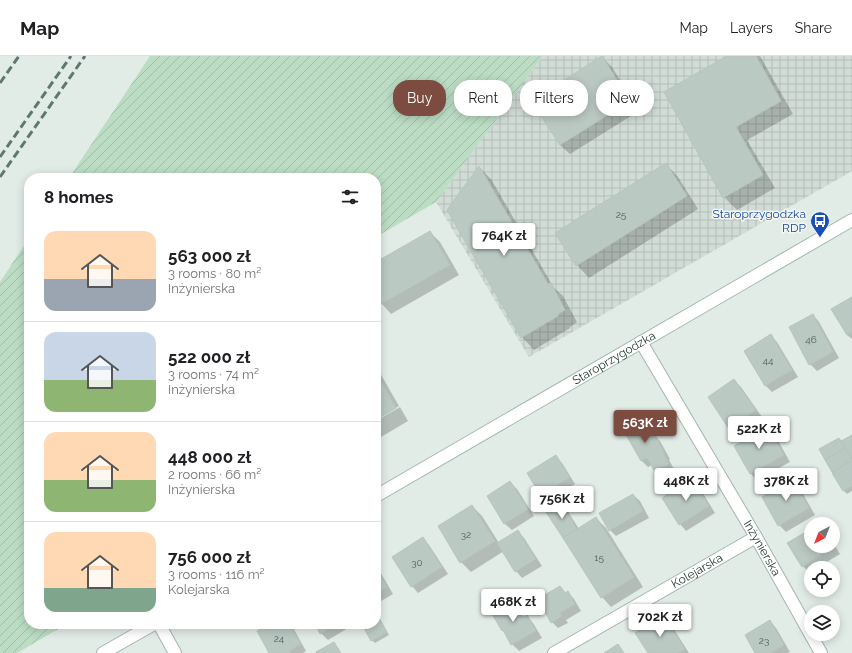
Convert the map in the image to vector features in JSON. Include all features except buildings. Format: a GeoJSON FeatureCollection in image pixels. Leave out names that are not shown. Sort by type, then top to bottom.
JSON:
{"type":"FeatureCollection","features":[{"type":"Feature","properties":{"kind":"street","name":"Staroprzygodzka"},"geometry":{"type":"LineString","coordinates":[[381,493],[852,220]]}},
{"type":"Feature","properties":{"kind":"street","name":"Inżynierska"},"geometry":{"type":"LineString","coordinates":[[641,342],[756,537],[820,653]]}},
{"type":"Feature","properties":{"kind":"street","name":"Kolejarska"},"geometry":{"type":"LineString","coordinates":[[554,653],[756,537]]}},
{"type":"Feature","properties":{"kind":"street"},"geometry":{"type":"LineString","coordinates":[[103,653],[145,629]]}},
{"type":"Feature","properties":{"kind":"street"},"geometry":{"type":"LineString","coordinates":[[162,629],[175,653]]}},
{"type":"Feature","properties":{"kind":"shaded area"},"geometry":{"type":"Polygon","coordinates":[[[543,56],[852,56],[852,171],[529,357],[436,202],[499,116],[512,116],[512,98],[520,87],[520,116],[588,116],[588,80],[525,80],[543,56]]]}},
{"type":"Feature","properties":{"kind":"green space"},"geometry":{"type":"Polygon","coordinates":[[[150,56],[543,56],[525,80],[520,80],[520,87],[512,98],[512,80],[454,80],[454,116],[499,116],[436,202],[381,234],[381,173],[72,173],[150,56]]]}},
{"type":"Feature","properties":{"kind":"green space"},"geometry":{"type":"Polygon","coordinates":[[[24,246],[24,629],[58,629],[17,653],[0,653],[0,282],[24,246]]]}},
{"type":"Feature","properties":{"kind":"railway"},"geometry":{"type":"LineString","coordinates":[[0,83],[19,56]]}},
{"type":"Feature","properties":{"kind":"railway"},"geometry":{"type":"LineString","coordinates":[[0,157],[71,56]]}},
{"type":"Feature","properties":{"kind":"railway"},"geometry":{"type":"LineString","coordinates":[[0,177],[85,56]]}},
{"type":"Feature","properties":{"kind":"place","name":"Staroprzygodzka RDP"},"geometry":{"type":"Point","coordinates":[820,238]}}]}
